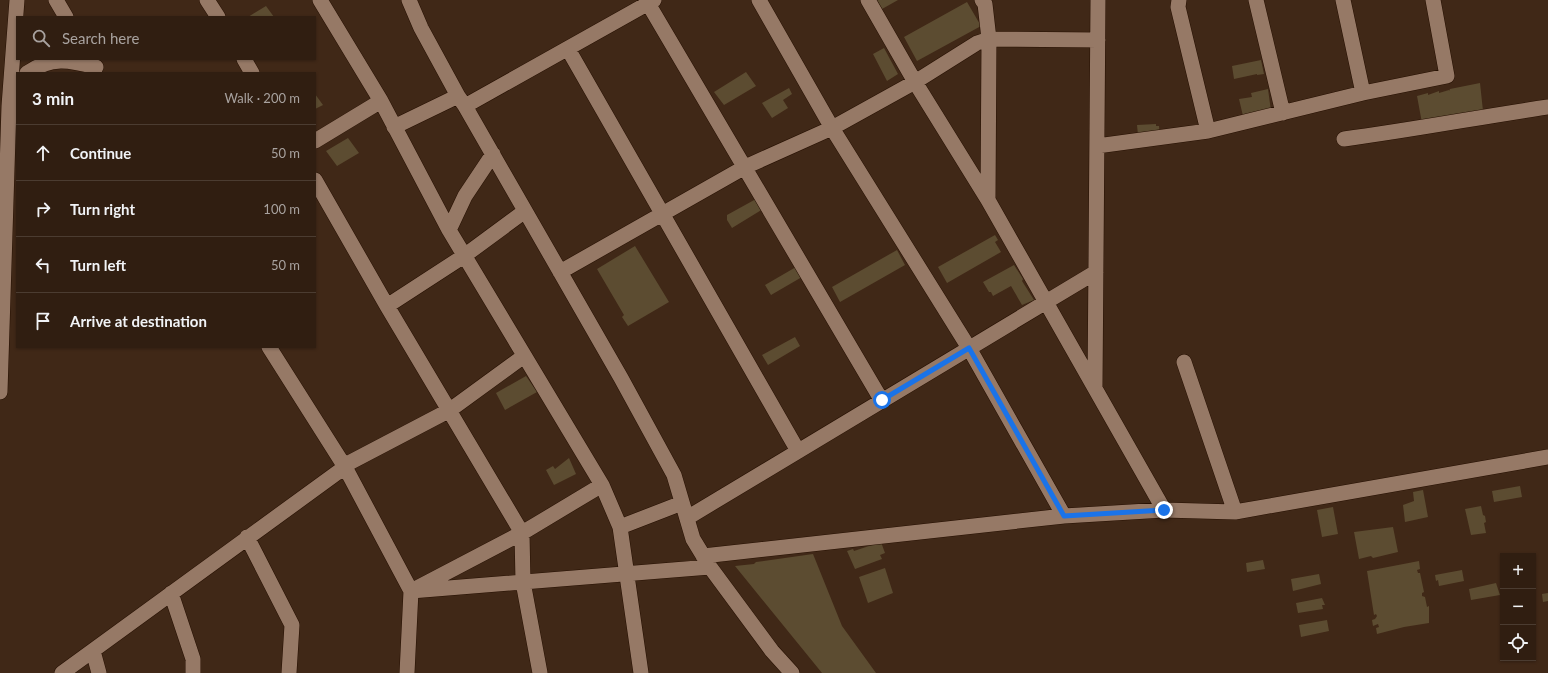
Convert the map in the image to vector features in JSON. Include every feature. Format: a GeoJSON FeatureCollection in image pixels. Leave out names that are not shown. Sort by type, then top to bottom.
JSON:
{"type":"FeatureCollection","features":[{"type":"Feature","properties":{"kind":"street"},"geometry":{"type":"LineString","coordinates":[[0,392],[9,106],[17,0]]}},
{"type":"Feature","properties":{"kind":"street"},"geometry":{"type":"LineString","coordinates":[[56,0],[65,16]]}},
{"type":"Feature","properties":{"kind":"street"},"geometry":{"type":"LineString","coordinates":[[207,0],[217,16]]}},
{"type":"Feature","properties":{"kind":"street"},"geometry":{"type":"LineString","coordinates":[[320,0],[381,101],[464,256],[602,485],[620,527],[641,673]]}},
{"type":"Feature","properties":{"kind":"street"},"geometry":{"type":"LineString","coordinates":[[409,0],[421,28],[621,378],[674,475],[693,539],[706,561],[772,651],[792,673]]}},
{"type":"Feature","properties":{"kind":"street"},"geometry":{"type":"LineString","coordinates":[[868,0],[915,82],[988,200],[1164,510]]}},
{"type":"Feature","properties":{"kind":"street"},"geometry":{"type":"LineString","coordinates":[[1095,387],[1098,0]]}},
{"type":"Feature","properties":{"kind":"street"},"geometry":{"type":"LineString","coordinates":[[1179,0],[1178,7],[1208,131]]}},
{"type":"Feature","properties":{"kind":"street"},"geometry":{"type":"LineString","coordinates":[[1256,0],[1284,113]]}},
{"type":"Feature","properties":{"kind":"street"},"geometry":{"type":"LineString","coordinates":[[1343,0],[1363,93]]}},
{"type":"Feature","properties":{"kind":"street"},"geometry":{"type":"LineString","coordinates":[[1097,146],[1208,131],[1363,93],[1447,76],[1433,0]]}},
{"type":"Feature","properties":{"kind":"street"},"geometry":{"type":"LineString","coordinates":[[394,127],[462,101],[568,49],[649,1],[882,400]]}},
{"type":"Feature","properties":{"kind":"street"},"geometry":{"type":"LineString","coordinates":[[984,1],[989,39],[988,200]]}},
{"type":"Feature","properties":{"kind":"street"},"geometry":{"type":"LineString","coordinates":[[764,2],[832,128],[969,348],[1064,516]]}},
{"type":"Feature","properties":{"kind":"street"},"geometry":{"type":"LineString","coordinates":[[560,272],[745,167],[832,128],[915,82],[977,43],[989,39],[1098,40]]}},
{"type":"Feature","properties":{"kind":"street"},"geometry":{"type":"LineString","coordinates":[[568,49],[798,451]]}},
{"type":"Feature","properties":{"kind":"street"},"geometry":{"type":"LineString","coordinates":[[29,72],[48,62],[70,60],[96,66]]}},
{"type":"Feature","properties":{"kind":"street"},"geometry":{"type":"LineString","coordinates":[[245,60],[251,72]]}},
{"type":"Feature","properties":{"kind":"street"},"geometry":{"type":"LineString","coordinates":[[9,106],[16,94]]}},
{"type":"Feature","properties":{"kind":"street"},"geometry":{"type":"LineString","coordinates":[[316,140],[381,101]]}},
{"type":"Feature","properties":{"kind":"street"},"geometry":{"type":"LineString","coordinates":[[1344,139],[1401,132],[1456,121],[1548,106]]}},
{"type":"Feature","properties":{"kind":"street"},"geometry":{"type":"LineString","coordinates":[[449,230],[465,196],[493,154]]}},
{"type":"Feature","properties":{"kind":"street"},"geometry":{"type":"LineString","coordinates":[[316,182],[387,306],[522,533],[523,582],[540,673]]}},
{"type":"Feature","properties":{"kind":"street"},"geometry":{"type":"LineString","coordinates":[[387,306],[464,256],[525,211]]}},
{"type":"Feature","properties":{"kind":"street"},"geometry":{"type":"LineString","coordinates":[[687,518],[1096,272]]}},
{"type":"Feature","properties":{"kind":"street"},"geometry":{"type":"LineString","coordinates":[[270,348],[345,467],[411,591],[407,673]]}},
{"type":"Feature","properties":{"kind":"street"},"geometry":{"type":"LineString","coordinates":[[62,673],[345,467],[345,465],[450,410],[524,356]]}},
{"type":"Feature","properties":{"kind":"street"},"geometry":{"type":"LineString","coordinates":[[1184,362],[1235,512]]}},
{"type":"Feature","properties":{"kind":"street"},"geometry":{"type":"LineString","coordinates":[[411,591],[627,573],[706,561],[1064,516],[1164,510],[1235,512],[1548,457]]}},
{"type":"Feature","properties":{"kind":"street"},"geometry":{"type":"LineString","coordinates":[[411,591],[522,533],[602,485]]}},
{"type":"Feature","properties":{"kind":"street"},"geometry":{"type":"LineString","coordinates":[[620,527],[682,503]]}},
{"type":"Feature","properties":{"kind":"street"},"geometry":{"type":"LineString","coordinates":[[247,537],[292,625],[289,673]]}},
{"type":"Feature","properties":{"kind":"street"},"geometry":{"type":"LineString","coordinates":[[171,593],[193,659],[193,673]]}},
{"type":"Feature","properties":{"kind":"street"},"geometry":{"type":"LineString","coordinates":[[93,651],[99,673]]}},
{"type":"Feature","properties":{"kind":"building"},"geometry":{"type":"Polygon","coordinates":[[[877,0],[898,0],[882,9],[877,0]]]}},
{"type":"Feature","properties":{"kind":"building"},"geometry":{"type":"Polygon","coordinates":[[[967,2],[981,26],[917,61],[904,37],[967,2]]]}},
{"type":"Feature","properties":{"kind":"building"},"geometry":{"type":"Polygon","coordinates":[[[266,6],[273,16],[250,16],[266,6]]]}},
{"type":"Feature","properties":{"kind":"building"},"geometry":{"type":"Polygon","coordinates":[[[884,48],[898,74],[887,81],[873,54],[884,48]]]}},
{"type":"Feature","properties":{"kind":"building"},"geometry":{"type":"Polygon","coordinates":[[[1261,60],[1264,74],[1234,79],[1232,66],[1261,60]]]}},
{"type":"Feature","properties":{"kind":"building"},"geometry":{"type":"Polygon","coordinates":[[[746,72],[756,86],[724,105],[714,92],[746,72]]]}},
{"type":"Feature","properties":{"kind":"building"},"geometry":{"type":"Polygon","coordinates":[[[1480,83],[1483,111],[1422,123],[1417,96],[1428,93],[1428,95],[1439,91],[1439,93],[1449,91],[1450,89],[1480,83]]]}},
{"type":"Feature","properties":{"kind":"building"},"geometry":{"type":"Polygon","coordinates":[[[789,88],[792,94],[783,100],[788,108],[772,118],[762,103],[789,88]]]}},
{"type":"Feature","properties":{"kind":"building"},"geometry":{"type":"Polygon","coordinates":[[[1268,89],[1271,111],[1243,116],[1239,99],[1252,97],[1251,93],[1268,89]]]}},
{"type":"Feature","properties":{"kind":"building"},"geometry":{"type":"Polygon","coordinates":[[[316,95],[323,105],[316,108],[316,95]]]}},
{"type":"Feature","properties":{"kind":"building"},"geometry":{"type":"Polygon","coordinates":[[[1156,124],[1156,126],[1159,126],[1160,137],[1138,135],[1137,125],[1156,124]]]}},
{"type":"Feature","properties":{"kind":"building"},"geometry":{"type":"Polygon","coordinates":[[[348,138],[359,153],[337,166],[326,151],[348,138]]]}},
{"type":"Feature","properties":{"kind":"building"},"geometry":{"type":"Polygon","coordinates":[[[756,199],[763,209],[732,228],[727,220],[727,215],[756,199]]]}},
{"type":"Feature","properties":{"kind":"building"},"geometry":{"type":"Polygon","coordinates":[[[995,235],[998,240],[995,242],[1001,252],[947,283],[938,267],[995,235]]]}},
{"type":"Feature","properties":{"kind":"building"},"geometry":{"type":"Polygon","coordinates":[[[635,246],[669,302],[628,326],[622,317],[624,315],[597,269],[635,246]]]}},
{"type":"Feature","properties":{"kind":"building"},"geometry":{"type":"Polygon","coordinates":[[[897,250],[905,265],[840,302],[832,287],[897,250]]]}},
{"type":"Feature","properties":{"kind":"building"},"geometry":{"type":"Polygon","coordinates":[[[1014,265],[1034,300],[1022,305],[1011,286],[993,296],[983,282],[1014,265]]]}},
{"type":"Feature","properties":{"kind":"building"},"geometry":{"type":"Polygon","coordinates":[[[796,267],[802,277],[771,295],[765,285],[796,267]]]}},
{"type":"Feature","properties":{"kind":"building"},"geometry":{"type":"Polygon","coordinates":[[[795,337],[800,346],[768,365],[762,355],[795,337]]]}},
{"type":"Feature","properties":{"kind":"building"},"geometry":{"type":"Polygon","coordinates":[[[526,376],[537,392],[505,410],[496,393],[526,376]]]}},
{"type":"Feature","properties":{"kind":"building"},"geometry":{"type":"Polygon","coordinates":[[[569,458],[576,474],[554,485],[546,470],[553,466],[555,469],[569,458]]]}},
{"type":"Feature","properties":{"kind":"building"},"geometry":{"type":"Polygon","coordinates":[[[1520,486],[1522,497],[1494,502],[1492,491],[1520,486]]]}},
{"type":"Feature","properties":{"kind":"building"},"geometry":{"type":"Polygon","coordinates":[[[1423,490],[1428,517],[1405,522],[1403,505],[1414,501],[1413,492],[1423,490]]]}},
{"type":"Feature","properties":{"kind":"building"},"geometry":{"type":"Polygon","coordinates":[[[1481,506],[1483,515],[1485,516],[1486,522],[1484,523],[1486,533],[1471,535],[1465,509],[1481,506]]]}},
{"type":"Feature","properties":{"kind":"building"},"geometry":{"type":"Polygon","coordinates":[[[1333,507],[1338,534],[1322,537],[1317,510],[1333,507]]]}},
{"type":"Feature","properties":{"kind":"building"},"geometry":{"type":"Polygon","coordinates":[[[1393,527],[1398,552],[1373,558],[1371,556],[1359,559],[1354,532],[1393,527]]]}},
{"type":"Feature","properties":{"kind":"building"},"geometry":{"type":"Polygon","coordinates":[[[881,542],[885,553],[880,555],[882,559],[855,569],[847,551],[853,549],[854,551],[881,542]]]}},
{"type":"Feature","properties":{"kind":"building"},"geometry":{"type":"Polygon","coordinates":[[[813,554],[842,626],[876,673],[822,673],[735,566],[813,554]]]}},
{"type":"Feature","properties":{"kind":"building"},"geometry":{"type":"Polygon","coordinates":[[[1263,560],[1265,569],[1247,572],[1246,563],[1263,560]]]}},
{"type":"Feature","properties":{"kind":"building"},"geometry":{"type":"Polygon","coordinates":[[[1419,561],[1420,569],[1417,570],[1418,573],[1420,573],[1424,592],[1422,593],[1422,596],[1425,597],[1427,607],[1429,606],[1429,623],[1404,627],[1377,634],[1376,628],[1379,627],[1378,624],[1373,626],[1372,620],[1377,616],[1376,614],[1374,615],[1367,571],[1419,561]]]}},
{"type":"Feature","properties":{"kind":"building"},"geometry":{"type":"Polygon","coordinates":[[[885,568],[893,593],[868,603],[859,577],[885,568]]]}},
{"type":"Feature","properties":{"kind":"building"},"geometry":{"type":"Polygon","coordinates":[[[1462,570],[1464,581],[1439,586],[1438,580],[1436,581],[1435,575],[1462,570]]]}},
{"type":"Feature","properties":{"kind":"building"},"geometry":{"type":"Polygon","coordinates":[[[1319,574],[1321,584],[1293,591],[1291,579],[1319,574]]]}},
{"type":"Feature","properties":{"kind":"building"},"geometry":{"type":"Polygon","coordinates":[[[1496,583],[1500,595],[1471,600],[1469,589],[1496,583]]]}},
{"type":"Feature","properties":{"kind":"building"},"geometry":{"type":"Polygon","coordinates":[[[1548,593],[1548,601],[1543,602],[1542,594],[1548,593]]]}},
{"type":"Feature","properties":{"kind":"building"},"geometry":{"type":"Polygon","coordinates":[[[1322,598],[1325,605],[1322,605],[1323,609],[1298,613],[1296,603],[1322,598]]]}},
{"type":"Feature","properties":{"kind":"building"},"geometry":{"type":"Polygon","coordinates":[[[1327,620],[1329,631],[1301,637],[1299,625],[1327,620]]]}},
{"type":"Feature","properties":{"kind":"route"},"geometry":{"type":"LineString","coordinates":[[882,400],[969,348],[1064,516],[1164,510]]}}]}
